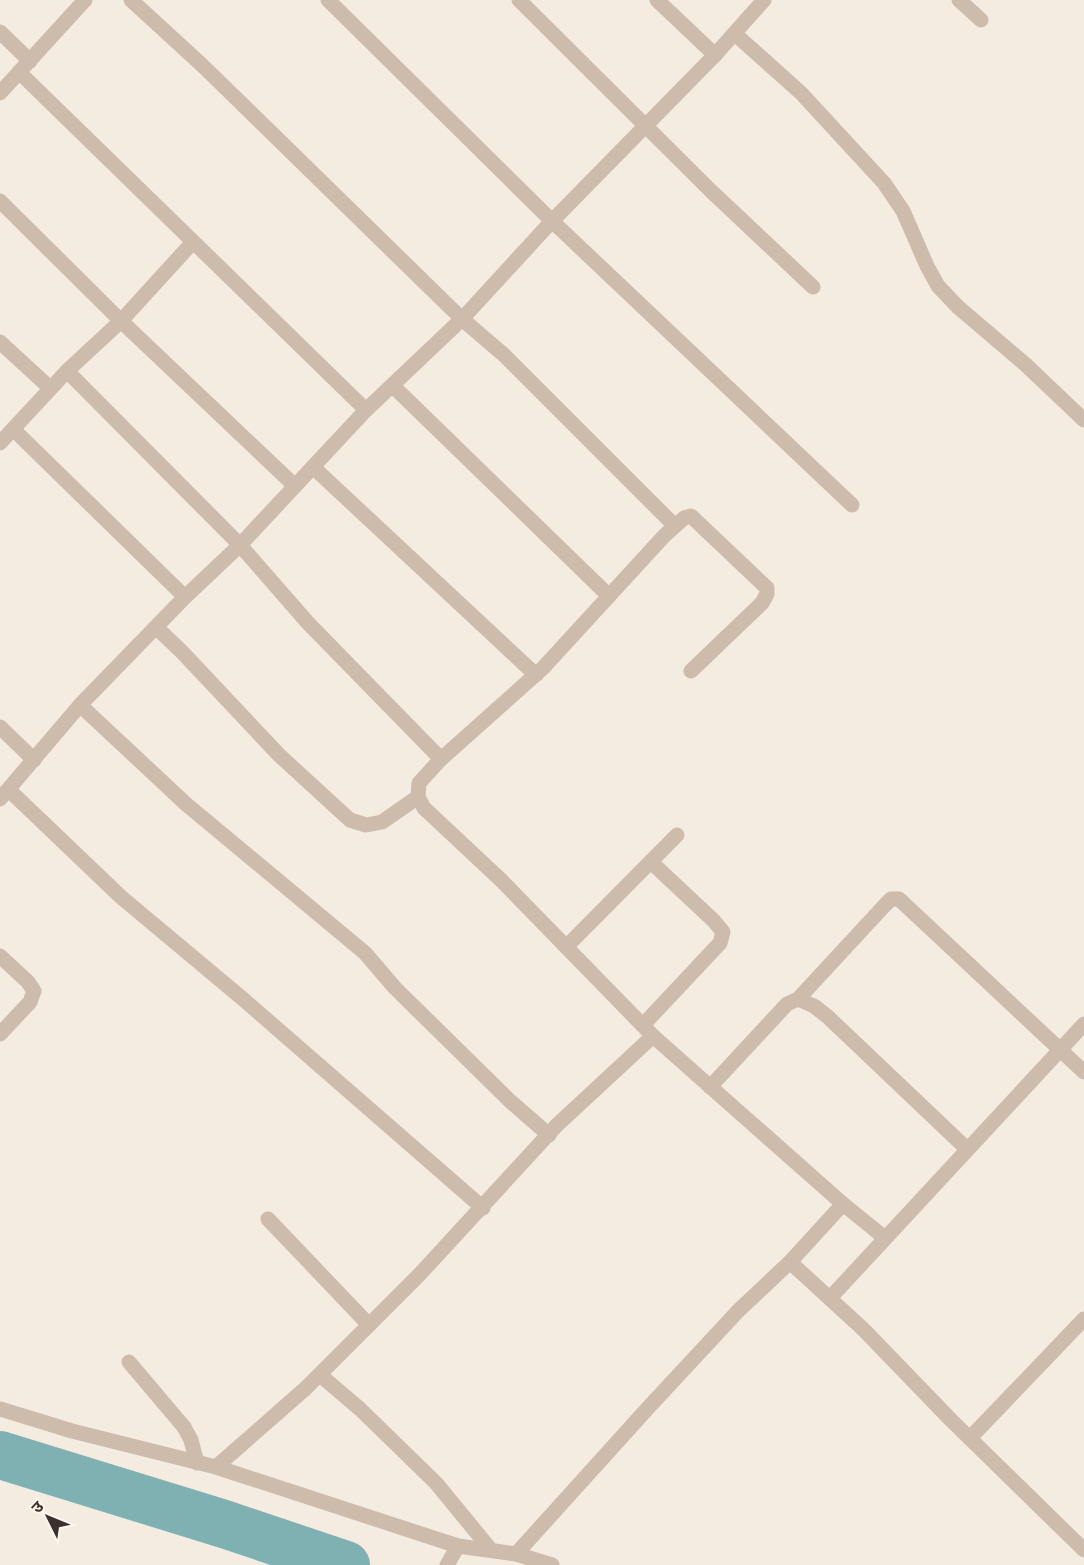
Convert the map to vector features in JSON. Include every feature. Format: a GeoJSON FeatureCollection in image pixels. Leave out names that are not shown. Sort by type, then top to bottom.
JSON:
{"type":"FeatureCollection","features":[{"type":"Feature","properties":{"kind":"street"},"geometry":{"type":"LineString","coordinates":[[0,93],[86,0]]}},
{"type":"Feature","properties":{"kind":"street"},"geometry":{"type":"LineString","coordinates":[[131,0],[211,74],[462,319],[504,355],[674,525]]}},
{"type":"Feature","properties":{"kind":"street"},"geometry":{"type":"LineString","coordinates":[[328,0],[552,221],[852,505]]}},
{"type":"Feature","properties":{"kind":"street"},"geometry":{"type":"LineString","coordinates":[[519,0],[813,287]]}},
{"type":"Feature","properties":{"kind":"street"},"geometry":{"type":"LineString","coordinates":[[657,0],[715,55]]}},
{"type":"Feature","properties":{"kind":"street"},"geometry":{"type":"LineString","coordinates":[[483,1208],[5,795],[80,705],[185,597],[240,545],[366,410],[462,319],[552,221],[735,34],[764,0]]}},
{"type":"Feature","properties":{"kind":"street"},"geometry":{"type":"LineString","coordinates":[[959,0],[981,20]]}},
{"type":"Feature","properties":{"kind":"street"},"geometry":{"type":"LineString","coordinates":[[0,32],[30,61]]}},
{"type":"Feature","properties":{"kind":"street"},"geometry":{"type":"LineString","coordinates":[[735,34],[801,93],[884,183],[903,211],[938,286],[958,307],[1026,365],[1084,420]]}},
{"type":"Feature","properties":{"kind":"street"},"geometry":{"type":"LineString","coordinates":[[19,72],[366,410]]}},
{"type":"Feature","properties":{"kind":"street"},"geometry":{"type":"LineString","coordinates":[[0,201],[121,321],[295,486]]}},
{"type":"Feature","properties":{"kind":"street"},"geometry":{"type":"LineString","coordinates":[[0,443],[50,388],[121,321],[192,243]]}},
{"type":"Feature","properties":{"kind":"street"},"geometry":{"type":"LineString","coordinates":[[0,342],[50,388]]}},
{"type":"Feature","properties":{"kind":"street"},"geometry":{"type":"LineString","coordinates":[[67,371],[240,545],[308,622],[441,759]]}},
{"type":"Feature","properties":{"kind":"street"},"geometry":{"type":"LineString","coordinates":[[393,386],[609,596]]}},
{"type":"Feature","properties":{"kind":"street"},"geometry":{"type":"LineString","coordinates":[[13,429],[185,597]]}},
{"type":"Feature","properties":{"kind":"street"},"geometry":{"type":"LineString","coordinates":[[313,467],[536,675]]}},
{"type":"Feature","properties":{"kind":"street"},"geometry":{"type":"LineString","coordinates":[[692,671],[762,603],[767,594],[767,588],[691,516],[674,525],[536,675],[441,759],[419,783],[418,796],[424,808],[502,881],[648,1031],[843,1204],[885,1238]]}},
{"type":"Feature","properties":{"kind":"street"},"geometry":{"type":"LineString","coordinates":[[157,628],[183,652],[279,755],[350,820],[366,825],[382,822],[418,796]]}},
{"type":"Feature","properties":{"kind":"street"},"geometry":{"type":"LineString","coordinates":[[80,705],[186,804],[364,953],[395,988],[549,1136]]}},
{"type":"Feature","properties":{"kind":"street"},"geometry":{"type":"LineString","coordinates":[[0,727],[34,760]]}},
{"type":"Feature","properties":{"kind":"street"},"geometry":{"type":"LineString","coordinates":[[566,947],[677,835]]}},
{"type":"Feature","properties":{"kind":"street"},"geometry":{"type":"LineString","coordinates":[[216,1467],[320,1375],[483,1208],[557,1125],[648,1031],[720,943],[723,932],[714,921],[651,862]]}},
{"type":"Feature","properties":{"kind":"street"},"geometry":{"type":"LineString","coordinates":[[710,1087],[787,1004],[798,999],[885,904],[896,898],[1084,1072]]}},
{"type":"Feature","properties":{"kind":"street"},"geometry":{"type":"LineString","coordinates":[[0,956],[28,982],[34,992],[30,1002],[0,1034]]}},
{"type":"Feature","properties":{"kind":"street"},"geometry":{"type":"LineString","coordinates":[[798,999],[814,1006],[828,1017],[967,1149]]}},
{"type":"Feature","properties":{"kind":"street"},"geometry":{"type":"LineString","coordinates":[[830,1298],[1084,1024]]}},
{"type":"Feature","properties":{"kind":"street"},"geometry":{"type":"LineString","coordinates":[[516,1554],[646,1409],[738,1311],[790,1262],[843,1204]]}},
{"type":"Feature","properties":{"kind":"street"},"geometry":{"type":"LineString","coordinates":[[267,1219],[369,1325]]}},
{"type":"Feature","properties":{"kind":"street"},"geometry":{"type":"LineString","coordinates":[[790,1262],[863,1329],[1084,1550]]}},
{"type":"Feature","properties":{"kind":"street"},"geometry":{"type":"LineString","coordinates":[[970,1438],[1084,1319]]}},
{"type":"Feature","properties":{"kind":"street"},"geometry":{"type":"LineString","coordinates":[[129,1362],[184,1427],[191,1440],[197,1463]]}},
{"type":"Feature","properties":{"kind":"street"},"geometry":{"type":"LineString","coordinates":[[320,1375],[360,1409],[436,1483],[491,1550]]}},
{"type":"Feature","properties":{"kind":"street"},"geometry":{"type":"LineString","coordinates":[[0,1409],[72,1431],[216,1467],[458,1546],[516,1554],[552,1565]]}},
{"type":"Feature","properties":{"kind":"street"},"geometry":{"type":"LineString","coordinates":[[447,1565],[458,1546]]}},
{"type":"Feature","properties":{"kind":"waterway"},"geometry":{"type":"LineString","coordinates":[[0,1455],[224,1524],[346,1565]]}}]}
